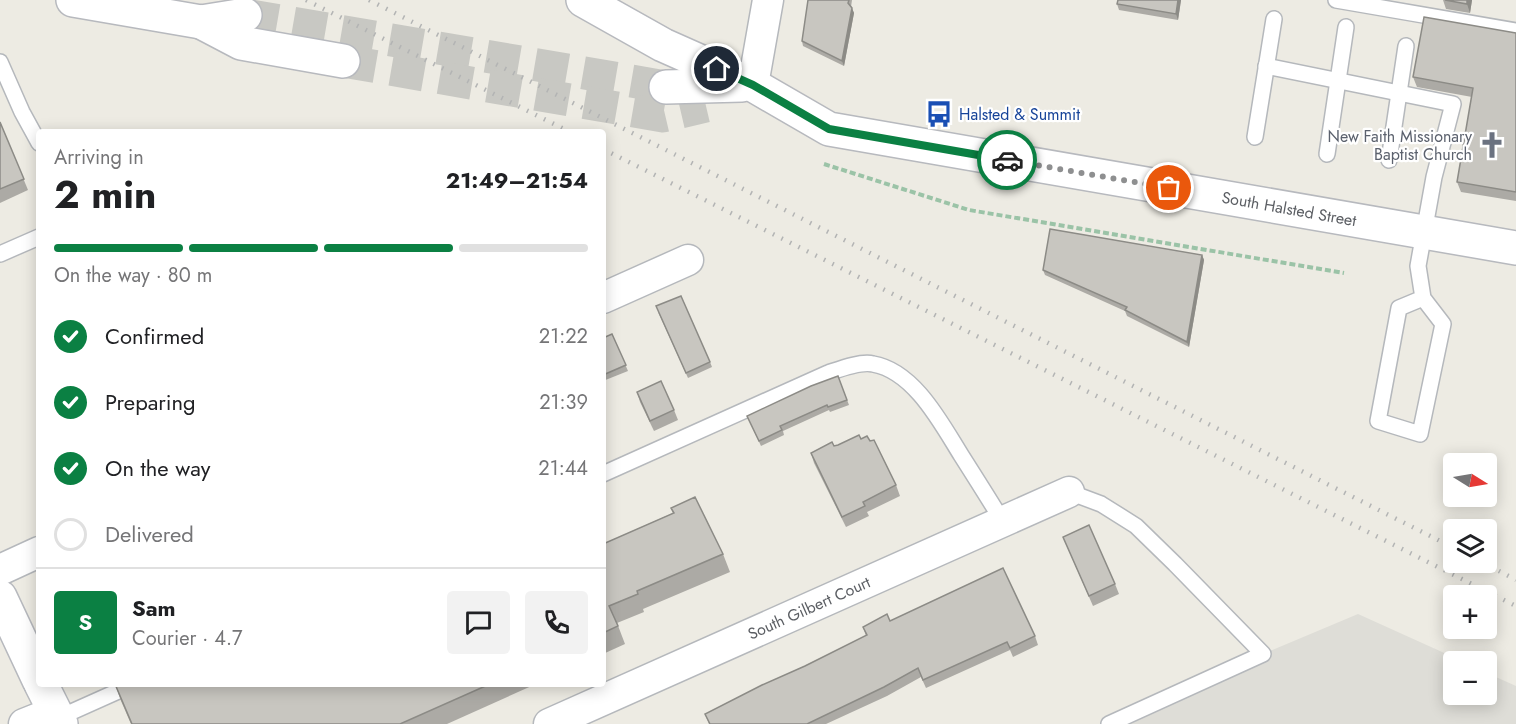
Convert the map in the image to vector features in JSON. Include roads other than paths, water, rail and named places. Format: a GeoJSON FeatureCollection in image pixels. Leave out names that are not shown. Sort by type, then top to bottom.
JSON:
{"type":"FeatureCollection","features":[{"type":"Feature","properties":{"kind":"main road"},"geometry":{"type":"LineString","coordinates":[[73,0],[201,22],[241,43],[343,61]]}},
{"type":"Feature","properties":{"kind":"main road","name":"South Halsted Street"},"geometry":{"type":"LineString","coordinates":[[583,0],[663,45],[753,85],[829,129],[1516,248]]}},
{"type":"Feature","properties":{"kind":"main road"},"geometry":{"type":"LineString","coordinates":[[201,22],[245,15]]}},
{"type":"Feature","properties":{"kind":"main road"},"geometry":{"type":"LineString","coordinates":[[666,87],[753,85]]}},
{"type":"Feature","properties":{"kind":"main road"},"geometry":{"type":"LineString","coordinates":[[706,106],[753,85]]}},
{"type":"Feature","properties":{"kind":"main road"},"geometry":{"type":"LineString","coordinates":[[0,597],[36,674]]}},
{"type":"Feature","properties":{"kind":"street"},"geometry":{"type":"LineString","coordinates":[[753,85],[768,0]]}},
{"type":"Feature","properties":{"kind":"street"},"geometry":{"type":"LineString","coordinates":[[606,297],[688,260]]}},
{"type":"Feature","properties":{"kind":"street","name":"South Gilbert Court"},"geometry":{"type":"LineString","coordinates":[[549,724],[1069,492]]}},
{"type":"Feature","properties":{"kind":"street"},"geometry":{"type":"LineString","coordinates":[[0,570],[36,553]]}},
{"type":"Feature","properties":{"kind":"street"},"geometry":{"type":"LineString","coordinates":[[24,724],[54,710]]}},
{"type":"Feature","properties":{"kind":"lane"},"geometry":{"type":"LineString","coordinates":[[1336,0],[1516,31]]}},
{"type":"Feature","properties":{"kind":"lane"},"geometry":{"type":"LineString","coordinates":[[1255,137],[1274,20]]}},
{"type":"Feature","properties":{"kind":"lane"},"geometry":{"type":"LineString","coordinates":[[1327,154],[1346,27]]}},
{"type":"Feature","properties":{"kind":"lane"},"geometry":{"type":"LineString","coordinates":[[1389,160],[1406,46]]}},
{"type":"Feature","properties":{"kind":"lane"},"geometry":{"type":"LineString","coordinates":[[0,62],[36,138]]}},
{"type":"Feature","properties":{"kind":"lane"},"geometry":{"type":"LineString","coordinates":[[1266,66],[1453,104],[1434,177],[1418,266],[1423,298],[1443,324],[1420,434],[1378,421],[1399,308],[1423,298]]}},
{"type":"Feature","properties":{"kind":"lane"},"geometry":{"type":"LineString","coordinates":[[0,254],[36,238]]}},
{"type":"Feature","properties":{"kind":"lane"},"geometry":{"type":"LineString","coordinates":[[606,473],[828,373],[872,363],[889,369],[912,385],[931,406],[1003,522]]}},
{"type":"Feature","properties":{"kind":"lane"},"geometry":{"type":"LineString","coordinates":[[1069,492],[1101,504],[1136,526],[1263,654],[1109,724]]}},
{"type":"Feature","properties":{"kind":"lane"},"geometry":{"type":"LineString","coordinates":[[54,710],[125,687]]}},
{"type":"Feature","properties":{"kind":"tunnel"},"geometry":{"type":"LineString","coordinates":[[245,15],[666,87]]}},
{"type":"Feature","properties":{"kind":"tunnel"},"geometry":{"type":"LineString","coordinates":[[343,61],[663,116],[706,106]]}},
{"type":"Feature","properties":{"kind":"railway"},"geometry":{"type":"LineString","coordinates":[[306,0],[564,129]]}},
{"type":"Feature","properties":{"kind":"railway"},"geometry":{"type":"LineString","coordinates":[[369,0],[1443,542]]}},
{"type":"Feature","properties":{"kind":"railway"},"geometry":{"type":"LineString","coordinates":[[606,151],[1516,606]]}},
{"type":"Feature","properties":{"kind":"railway"},"geometry":{"type":"LineString","coordinates":[[1497,570],[1516,580]]}},
{"type":"Feature","properties":{"kind":"place","name":"Halsted & Summit"},"geometry":{"type":"Point","coordinates":[939,114]}},
{"type":"Feature","properties":{"kind":"place","name":"New Faith Missionary Baptist Church"},"geometry":{"type":"Point","coordinates":[1492,145]}}]}
